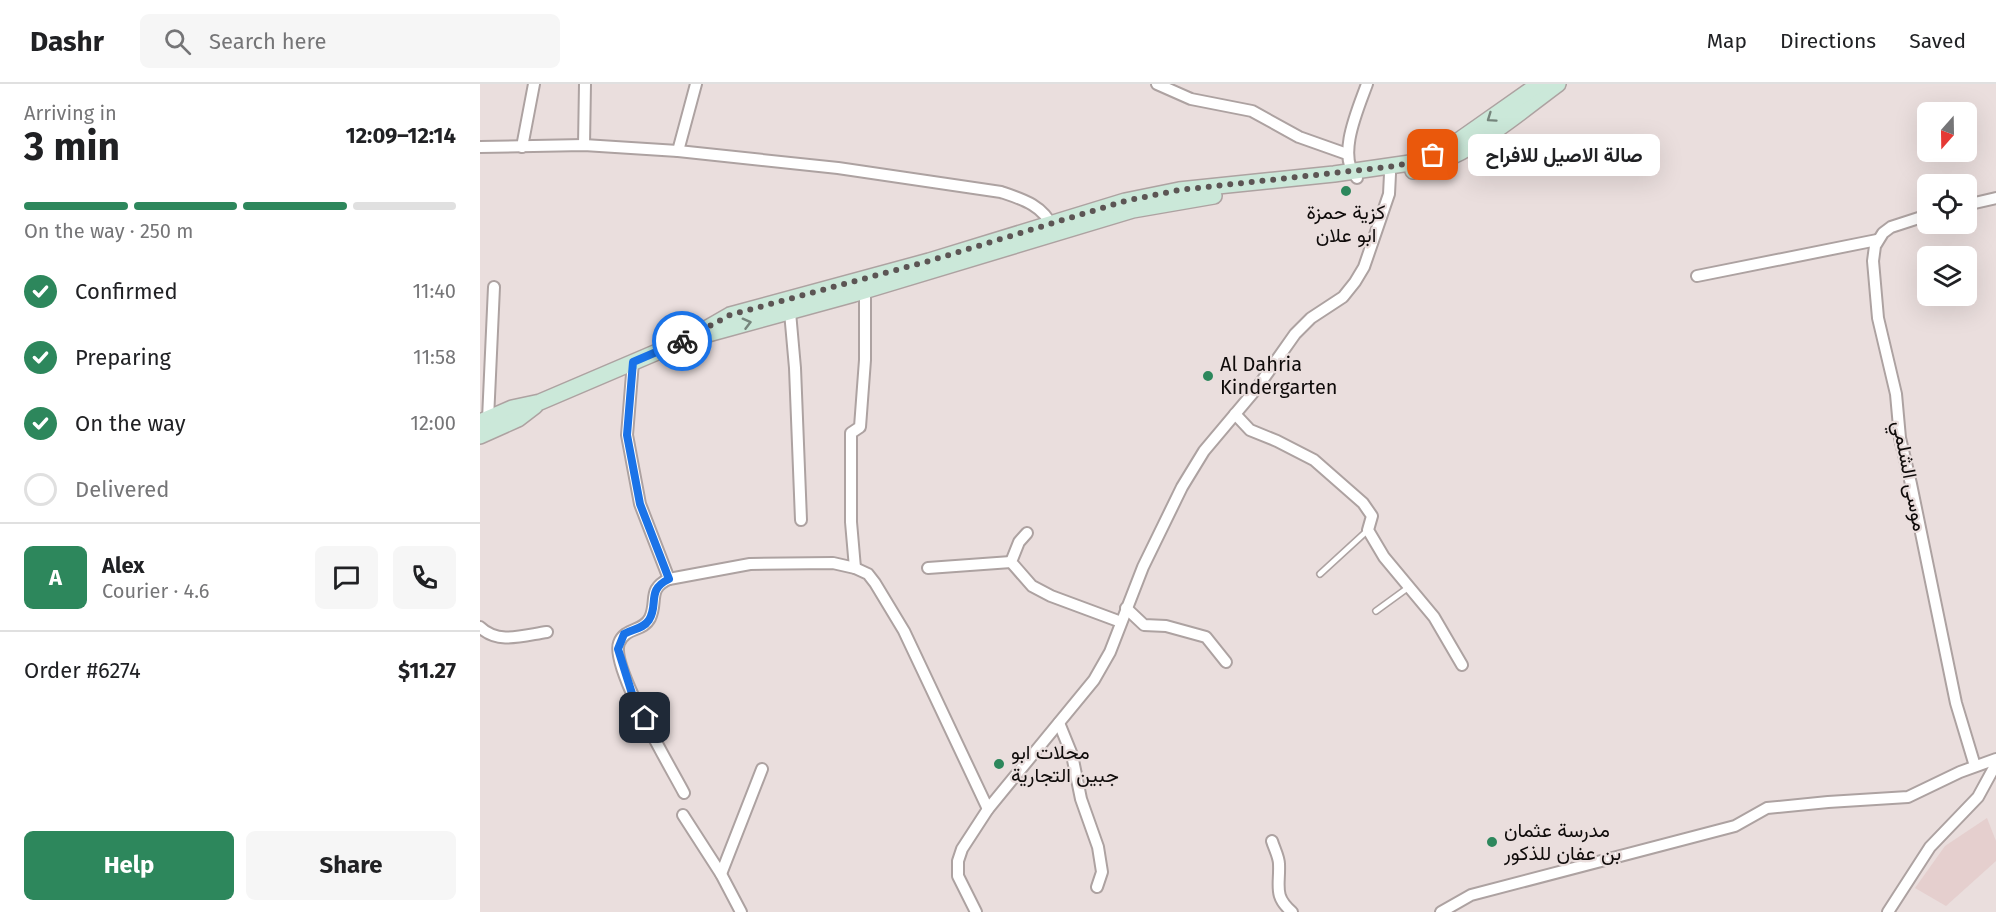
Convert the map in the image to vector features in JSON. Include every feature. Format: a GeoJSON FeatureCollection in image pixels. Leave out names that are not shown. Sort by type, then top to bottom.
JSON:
{"type":"FeatureCollection","features":[{"type":"Feature","properties":{"kind":"main road"},"geometry":{"type":"LineString","coordinates":[[1389,171],[1433,155],[1539,84]]}},
{"type":"Feature","properties":{"kind":"main road"},"geometry":{"type":"LineString","coordinates":[[484,420],[512,408],[540,402],[690,338],[730,315],[865,291],[1053,228],[1125,201],[1179,190],[1389,171],[1412,172],[1436,165],[1459,155],[1558,84]]}},
{"type":"Feature","properties":{"kind":"main road"},"geometry":{"type":"LineString","coordinates":[[788,306],[929,261],[1053,228]]}},
{"type":"Feature","properties":{"kind":"main road"},"geometry":{"type":"LineString","coordinates":[[480,436],[518,419],[540,402]]}},
{"type":"Feature","properties":{"kind":"street"},"geometry":{"type":"LineString","coordinates":[[522,147],[534,84]]}},
{"type":"Feature","properties":{"kind":"street"},"geometry":{"type":"LineString","coordinates":[[584,145],[585,84]]}},
{"type":"Feature","properties":{"kind":"street"},"geometry":{"type":"LineString","coordinates":[[678,151],[696,84]]}},
{"type":"Feature","properties":{"kind":"street"},"geometry":{"type":"LineString","coordinates":[[1157,84],[1191,99],[1252,111],[1299,137],[1347,154]]}},
{"type":"Feature","properties":{"kind":"street"},"geometry":{"type":"LineString","coordinates":[[1354,175],[1347,154],[1355,116],[1367,84]]}},
{"type":"Feature","properties":{"kind":"street"},"geometry":{"type":"LineString","coordinates":[[480,147],[584,145],[678,151],[838,168],[1001,192],[1041,209],[1053,228]]}},
{"type":"Feature","properties":{"kind":"street"},"geometry":{"type":"LineString","coordinates":[[976,912],[960,881],[957,866],[962,849],[988,809],[1094,680],[1110,652],[1126,608],[1182,487],[1204,452],[1257,388],[1302,325],[1343,297],[1355,282],[1364,267],[1389,194],[1389,171]]}},
{"type":"Feature","properties":{"kind":"street"},"geometry":{"type":"LineString","coordinates":[[1977,202],[1996,198]]}},
{"type":"Feature","properties":{"kind":"street"},"geometry":{"type":"LineString","coordinates":[[1697,276],[1877,240],[1891,227],[1917,219]]}},
{"type":"Feature","properties":{"kind":"street","name":"موسى الشلمي"},"geometry":{"type":"LineString","coordinates":[[1877,240],[1872,261],[1878,318],[1896,394],[1900,438],[1956,703],[1975,766]]}},
{"type":"Feature","properties":{"kind":"street"},"geometry":{"type":"LineString","coordinates":[[484,420],[494,286]]}},
{"type":"Feature","properties":{"kind":"street"},"geometry":{"type":"LineString","coordinates":[[855,568],[851,522],[851,433],[860,427],[865,360],[865,291]]}},
{"type":"Feature","properties":{"kind":"street"},"geometry":{"type":"LineString","coordinates":[[788,306],[795,379],[801,520]]}},
{"type":"Feature","properties":{"kind":"street"},"geometry":{"type":"LineString","coordinates":[[633,362],[627,435],[640,504],[669,579]]}},
{"type":"Feature","properties":{"kind":"street"},"geometry":{"type":"LineString","coordinates":[[1235,414],[1250,430],[1314,460],[1363,503],[1372,516],[1368,530],[1384,557],[1434,617],[1462,665]]}},
{"type":"Feature","properties":{"kind":"street"},"geometry":{"type":"LineString","coordinates":[[1011,562],[1019,542],[1027,533]]}},
{"type":"Feature","properties":{"kind":"street"},"geometry":{"type":"LineString","coordinates":[[1011,562],[1032,586],[1051,596],[1121,622]]}},
{"type":"Feature","properties":{"kind":"street"},"geometry":{"type":"LineString","coordinates":[[928,568],[1011,562]]}},
{"type":"Feature","properties":{"kind":"street"},"geometry":{"type":"LineString","coordinates":[[684,793],[634,700],[618,653],[619,643],[624,634],[647,622],[652,612],[656,590],[660,584],[669,579],[750,564],[833,563],[855,568],[872,579],[904,631],[988,809]]}},
{"type":"Feature","properties":{"kind":"street"},"geometry":{"type":"LineString","coordinates":[[1126,608],[1144,626],[1166,626],[1206,638],[1226,663]]}},
{"type":"Feature","properties":{"kind":"street"},"geometry":{"type":"LineString","coordinates":[[480,627],[497,638],[547,632]]}},
{"type":"Feature","properties":{"kind":"street"},"geometry":{"type":"LineString","coordinates":[[1059,723],[1072,755],[1081,799],[1098,847],[1102,872],[1097,886]]}},
{"type":"Feature","properties":{"kind":"street"},"geometry":{"type":"LineString","coordinates":[[1441,912],[1471,895],[1735,826],[1767,808],[1908,797],[1975,766],[1996,759]]}},
{"type":"Feature","properties":{"kind":"street"},"geometry":{"type":"LineString","coordinates":[[1888,912],[1930,847],[1978,797],[1996,764]]}},
{"type":"Feature","properties":{"kind":"street"},"geometry":{"type":"LineString","coordinates":[[721,874],[762,769]]}},
{"type":"Feature","properties":{"kind":"street"},"geometry":{"type":"LineString","coordinates":[[684,815],[721,874],[741,912]]}},
{"type":"Feature","properties":{"kind":"street"},"geometry":{"type":"LineString","coordinates":[[1272,841],[1279,863],[1277,884],[1282,904],[1292,912]]}},
{"type":"Feature","properties":{"kind":"lane"},"geometry":{"type":"LineString","coordinates":[[1320,574],[1368,530]]}},
{"type":"Feature","properties":{"kind":"lane"},"geometry":{"type":"LineString","coordinates":[[1376,611],[1409,587]]}},
{"type":"Feature","properties":{"kind":"shaded area"},"geometry":{"type":"Polygon","coordinates":[[[1987,818],[1996,841],[1996,861],[1946,906],[1915,888],[1945,846],[1987,818]]]}},
{"type":"Feature","properties":{"kind":"way so far"},"geometry":{"type":"LineString","coordinates":[[682,341],[730,315],[929,261],[1125,201],[1179,190],[1388,167],[1410,163],[1433,155]]}},
{"type":"Feature","properties":{"kind":"place","name":"صالة الاصيل للافراح"},"geometry":{"type":"Point","coordinates":[1433,155]}},
{"type":"Feature","properties":{"kind":"place","name":"كزية حمزة ابو علان"},"geometry":{"type":"Point","coordinates":[1346,191]}},
{"type":"Feature","properties":{"kind":"place","name":"Al Dahria Kindergarten"},"geometry":{"type":"Point","coordinates":[1208,376]}},
{"type":"Feature","properties":{"kind":"place","name":"محلات ابو جبين التجارية"},"geometry":{"type":"Point","coordinates":[999,764]}},
{"type":"Feature","properties":{"kind":"place","name":"مدرسة عثمان بن عفان للذكور"},"geometry":{"type":"Point","coordinates":[1492,842]}},
{"type":"Feature","properties":{"kind":"route"},"geometry":{"type":"LineString","coordinates":[[645,718],[634,700],[619,658],[619,643],[624,634],[647,622],[651,616],[656,590],[663,581],[669,579],[640,504],[627,435],[633,362],[682,341]]}}]}
